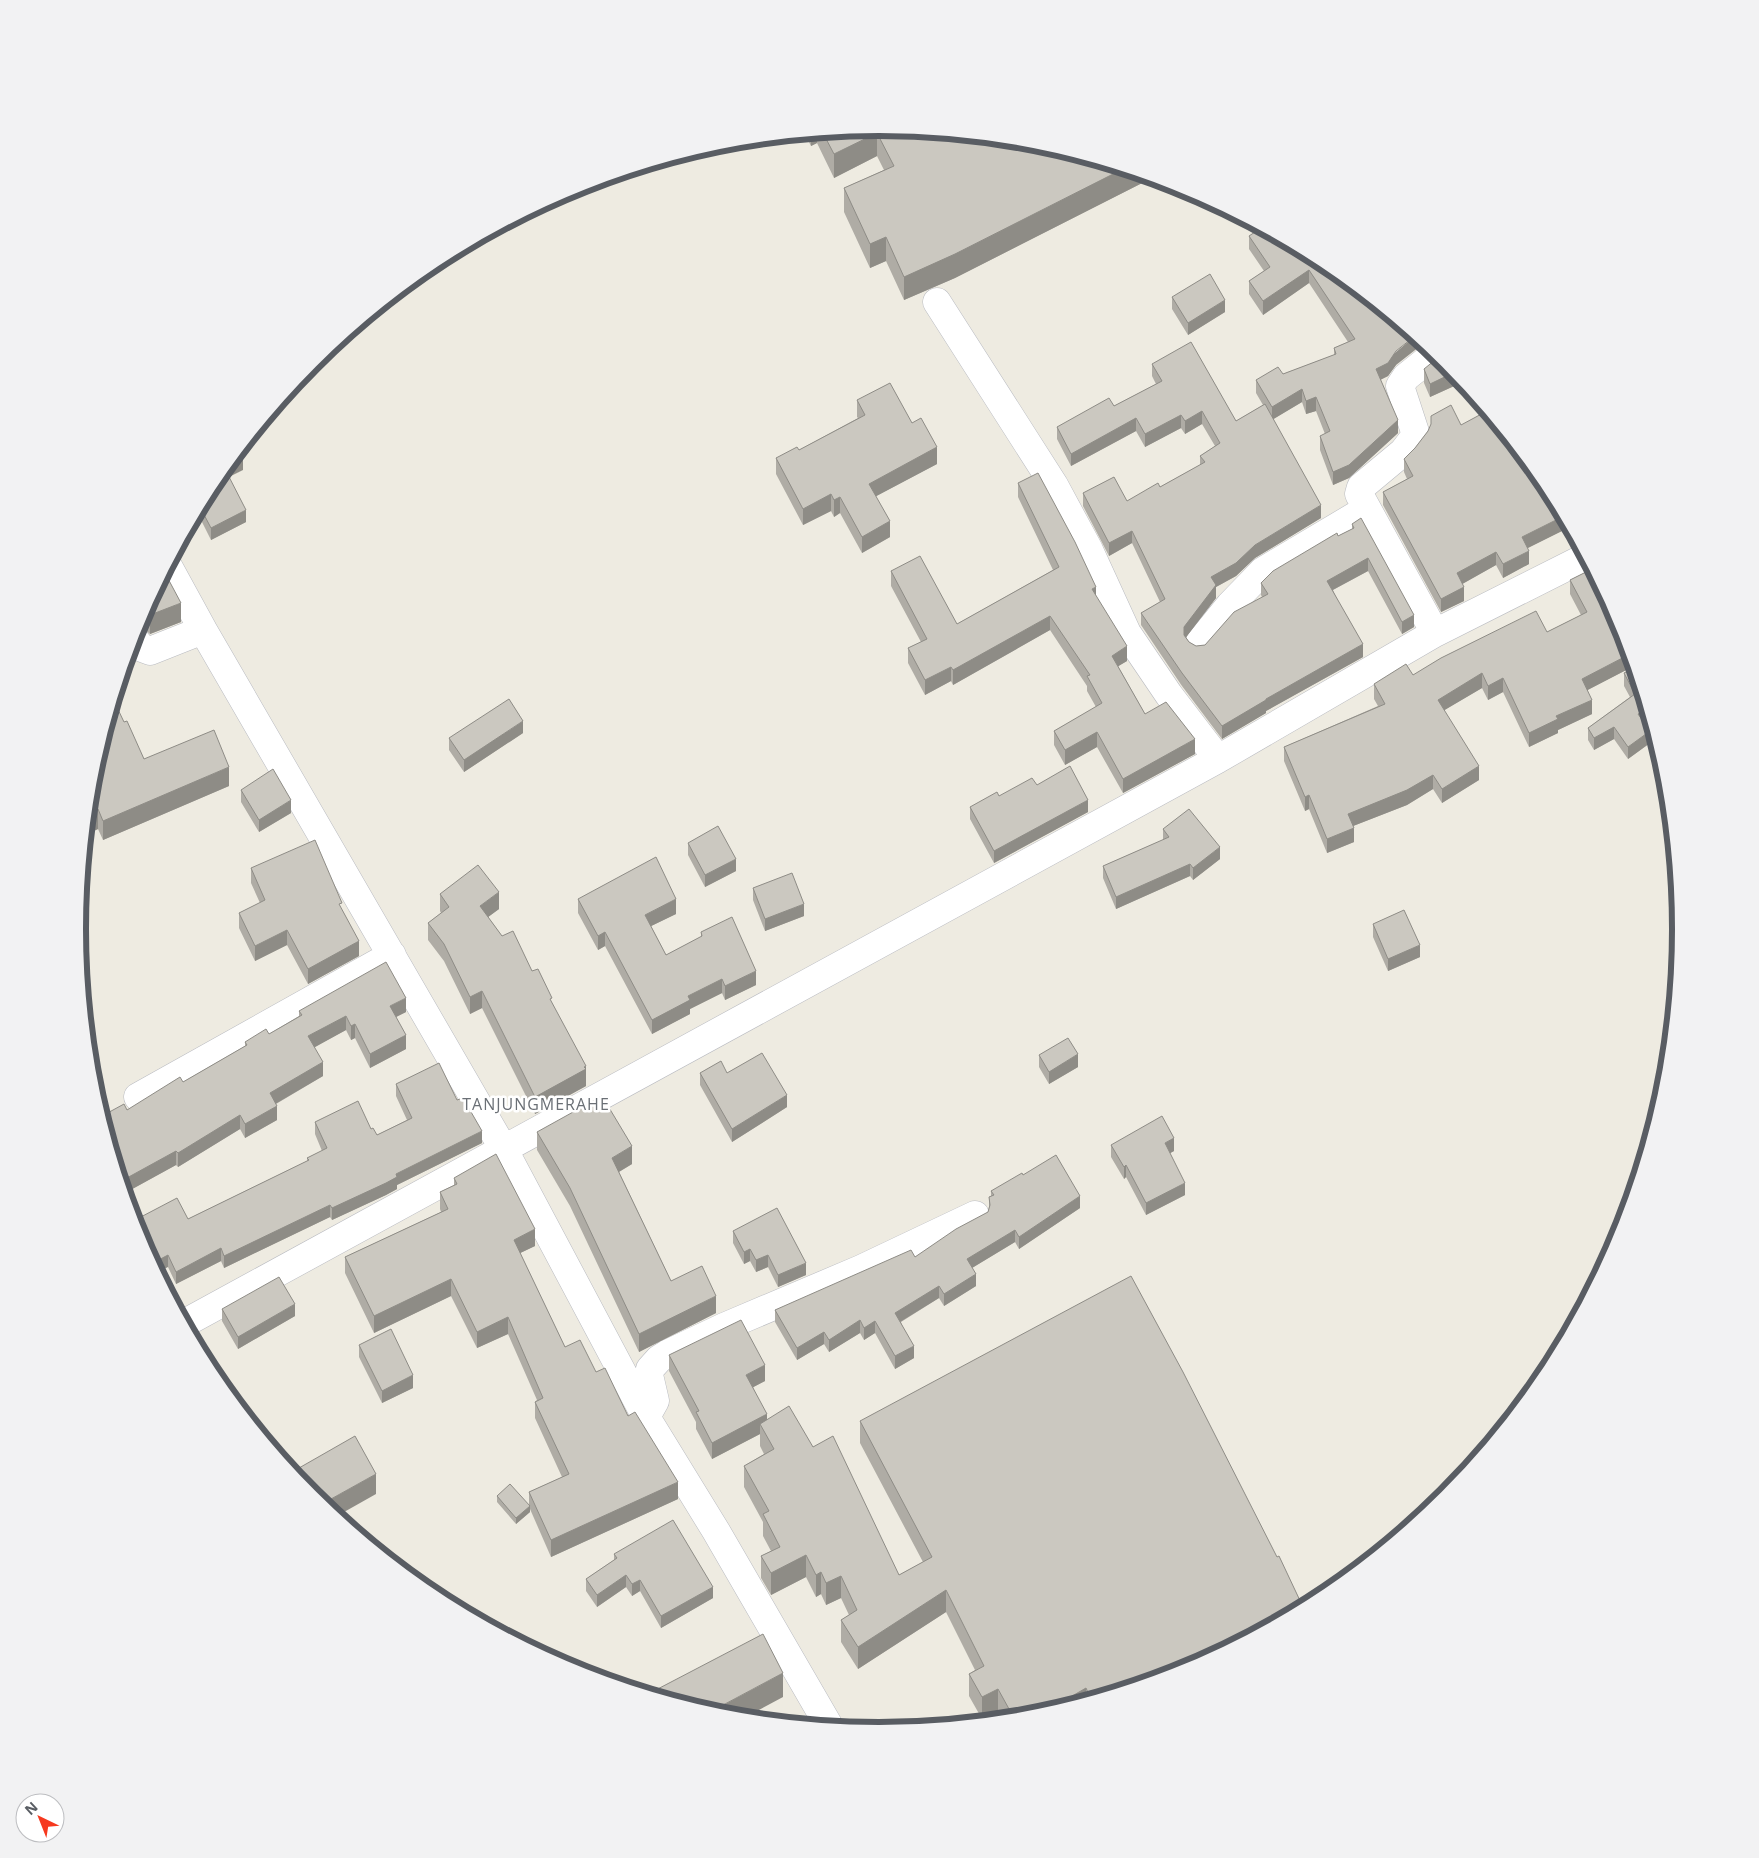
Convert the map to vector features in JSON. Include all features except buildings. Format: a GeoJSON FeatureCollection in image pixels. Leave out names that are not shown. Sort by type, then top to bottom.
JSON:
{"type":"FeatureCollection","features":[{"type":"Feature","properties":{"kind":"street"},"geometry":{"type":"LineString","coordinates":[[937,302],[1054,485],[1089,550],[1128,633],[1169,695],[1218,760]]}},
{"type":"Feature","properties":{"kind":"street"},"geometry":{"type":"LineString","coordinates":[[1430,358],[1401,383],[1400,390],[1416,434],[1403,452],[1361,487],[1359,494],[1435,633]]}},
{"type":"Feature","properties":{"kind":"street"},"geometry":{"type":"LineString","coordinates":[[1199,643],[1230,605],[1263,571],[1367,509]]}},
{"type":"Feature","properties":{"kind":"street"},"geometry":{"type":"LineString","coordinates":[[190,1320],[1218,760],[1435,633],[1581,560]]}},
{"type":"Feature","properties":{"kind":"street"},"geometry":{"type":"LineString","coordinates":[[171,572],[503,1148],[646,1418],[716,1531],[826,1721]]}},
{"type":"Feature","properties":{"kind":"street"},"geometry":{"type":"LineString","coordinates":[[139,645],[142,648],[150,650],[203,630]]}},
{"type":"Feature","properties":{"kind":"street"},"geometry":{"type":"LineString","coordinates":[[138,1097],[392,955]]}},
{"type":"Feature","properties":{"kind":"street"},"geometry":{"type":"LineString","coordinates":[[646,1418],[655,1401],[649,1375],[650,1369],[659,1359],[684,1345],[861,1269],[975,1215]]}},
{"type":"Feature","properties":{"kind":"district","name":"TANJUNGMERAHE"},"geometry":{"type":"Point","coordinates":[536,1104]}}]}
